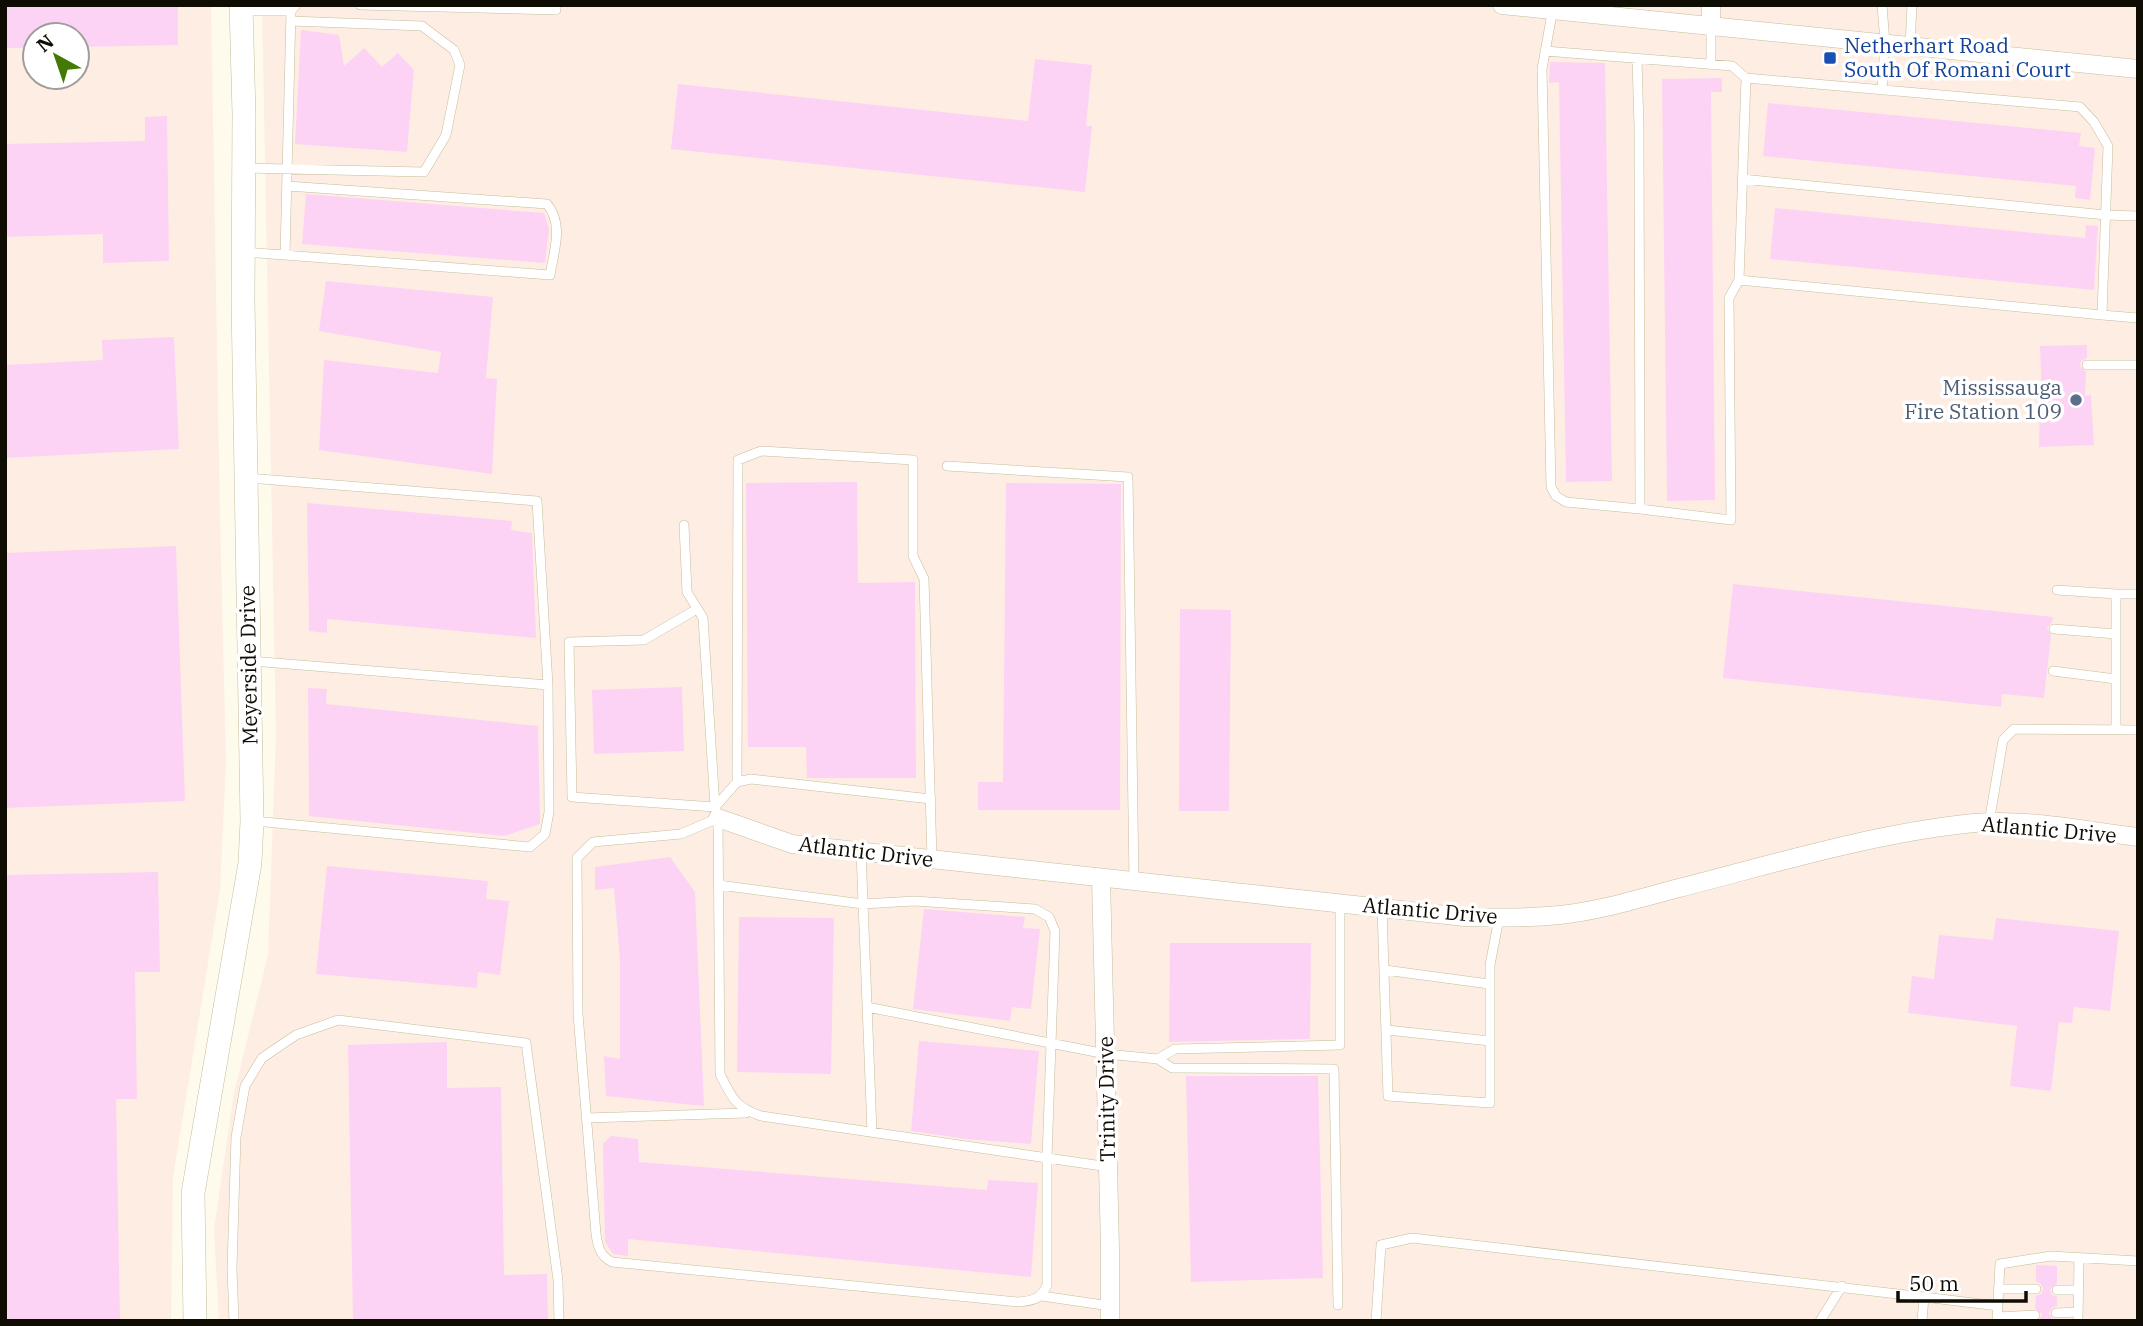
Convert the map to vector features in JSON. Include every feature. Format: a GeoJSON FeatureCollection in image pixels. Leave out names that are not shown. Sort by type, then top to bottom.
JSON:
{"type":"FeatureCollection","features":[{"type":"Feature","properties":{"kind":"street"},"geometry":{"type":"LineString","coordinates":[[1502,5],[1553,8],[2138,69]]}},
{"type":"Feature","properties":{"kind":"street"},"geometry":{"type":"LineString","coordinates":[[1711,5],[1711,25]]}},
{"type":"Feature","properties":{"kind":"street","name":"Meyerside Drive"},"geometry":{"type":"LineString","coordinates":[[195,1321],[193,1193],[248,877],[252,821],[241,8]]}},
{"type":"Feature","properties":{"kind":"street","name":"Atlantic Drive"},"geometry":{"type":"LineString","coordinates":[[717,813],[792,844],[1340,904],[1499,918],[1562,915],[1866,840],[1929,828],[2021,823],[2138,837]]}},
{"type":"Feature","properties":{"kind":"street","name":"Trinity Drive"},"geometry":{"type":"LineString","coordinates":[[1101,878],[1110,1313]]}},
{"type":"Feature","properties":{"kind":"lane"},"geometry":{"type":"LineString","coordinates":[[360,5],[556,10],[556,5]]}},
{"type":"Feature","properties":{"kind":"lane"},"geometry":{"type":"LineString","coordinates":[[1882,5],[1885,43],[1882,90]]}},
{"type":"Feature","properties":{"kind":"lane"},"geometry":{"type":"LineString","coordinates":[[1910,46],[1912,5]]}},
{"type":"Feature","properties":{"kind":"lane"},"geometry":{"type":"LineString","coordinates":[[241,8],[279,8],[292,13],[422,26],[454,50],[460,65],[446,135],[424,172],[243,168]]}},
{"type":"Feature","properties":{"kind":"lane"},"geometry":{"type":"LineString","coordinates":[[1553,8],[1542,69],[1551,487],[1556,496],[1566,502],[1731,520],[1729,298],[1738,280],[1746,78]]}},
{"type":"Feature","properties":{"kind":"lane"},"geometry":{"type":"LineString","coordinates":[[285,255],[292,13]]}},
{"type":"Feature","properties":{"kind":"lane"},"geometry":{"type":"LineString","coordinates":[[1711,25],[1711,65]]}},
{"type":"Feature","properties":{"kind":"lane"},"geometry":{"type":"LineString","coordinates":[[1545,51],[1732,66],[1746,78],[2080,107],[2094,122],[2108,146],[2102,315]]}},
{"type":"Feature","properties":{"kind":"lane"},"geometry":{"type":"LineString","coordinates":[[1637,59],[1640,509]]}},
{"type":"Feature","properties":{"kind":"lane"},"geometry":{"type":"LineString","coordinates":[[1742,179],[2138,216]]}},
{"type":"Feature","properties":{"kind":"lane"},"geometry":{"type":"LineString","coordinates":[[243,252],[550,275],[558,228],[554,213],[547,204],[286,186]]}},
{"type":"Feature","properties":{"kind":"lane"},"geometry":{"type":"LineString","coordinates":[[1738,280],[2138,318]]}},
{"type":"Feature","properties":{"kind":"lane"},"geometry":{"type":"LineString","coordinates":[[2087,365],[2138,365]]}},
{"type":"Feature","properties":{"kind":"lane"},"geometry":{"type":"LineString","coordinates":[[719,885],[863,904],[914,901],[1035,909],[1049,917],[1055,931],[1047,1158],[1047,1285],[1042,1296],[1035,1300],[1019,1302],[612,1262],[604,1258],[598,1248],[578,1014],[577,858],[593,842],[681,834],[717,813],[737,782],[737,460],[761,451],[913,460],[913,556],[924,579],[932,860]]}},
{"type":"Feature","properties":{"kind":"lane"},"geometry":{"type":"LineString","coordinates":[[947,466],[1128,477],[1134,881]]}},
{"type":"Feature","properties":{"kind":"lane"},"geometry":{"type":"LineString","coordinates":[[246,477],[537,501],[548,685],[549,812],[545,834],[530,847],[252,821]]}},
{"type":"Feature","properties":{"kind":"lane"},"geometry":{"type":"LineString","coordinates":[[684,524],[687,592],[703,618],[717,813],[720,1074],[740,1108],[752,1113]]}},
{"type":"Feature","properties":{"kind":"lane"},"geometry":{"type":"LineString","coordinates":[[2057,590],[2138,594]]}},
{"type":"Feature","properties":{"kind":"lane"},"geometry":{"type":"LineString","coordinates":[[2116,594],[2116,730]]}},
{"type":"Feature","properties":{"kind":"lane"},"geometry":{"type":"LineString","coordinates":[[697,609],[644,640],[569,642],[572,797],[717,813]]}},
{"type":"Feature","properties":{"kind":"lane"},"geometry":{"type":"LineString","coordinates":[[2054,629],[2116,634]]}},
{"type":"Feature","properties":{"kind":"lane"},"geometry":{"type":"LineString","coordinates":[[248,661],[548,685]]}},
{"type":"Feature","properties":{"kind":"lane"},"geometry":{"type":"LineString","coordinates":[[2053,671],[2116,679]]}},
{"type":"Feature","properties":{"kind":"lane"},"geometry":{"type":"LineString","coordinates":[[1989,823],[2003,740],[2014,729],[2138,730]]}},
{"type":"Feature","properties":{"kind":"lane"},"geometry":{"type":"LineString","coordinates":[[737,782],[751,779],[931,799]]}},
{"type":"Feature","properties":{"kind":"lane"},"geometry":{"type":"LineString","coordinates":[[861,851],[872,1132]]}},
{"type":"Feature","properties":{"kind":"lane"},"geometry":{"type":"LineString","coordinates":[[1158,1059],[1175,1049],[1340,1045],[1340,904]]}},
{"type":"Feature","properties":{"kind":"lane"},"geometry":{"type":"LineString","coordinates":[[1382,908],[1388,1096],[1490,1103],[1489,984],[1499,918]]}},
{"type":"Feature","properties":{"kind":"lane"},"geometry":{"type":"LineString","coordinates":[[1385,970],[1489,984]]}},
{"type":"Feature","properties":{"kind":"lane"},"geometry":{"type":"LineString","coordinates":[[867,1007],[1106,1054],[1158,1059],[1172,1068],[1334,1069],[1338,1305]]}},
{"type":"Feature","properties":{"kind":"lane"},"geometry":{"type":"LineString","coordinates":[[234,1321],[232,1268],[236,1136],[245,1086],[262,1058],[296,1035],[338,1020],[526,1043],[558,1280],[559,1321]]}},
{"type":"Feature","properties":{"kind":"lane"},"geometry":{"type":"LineString","coordinates":[[1387,1030],[1490,1041]]}},
{"type":"Feature","properties":{"kind":"lane"},"geometry":{"type":"LineString","coordinates":[[586,1118],[752,1113],[1109,1167]]}},
{"type":"Feature","properties":{"kind":"lane"},"geometry":{"type":"LineString","coordinates":[[1376,1321],[1381,1245],[1412,1238],[1998,1306]]}},
{"type":"Feature","properties":{"kind":"lane"},"geometry":{"type":"LineString","coordinates":[[2035,1315],[1997,1319],[2000,1264],[2051,1256],[2138,1261]]}},
{"type":"Feature","properties":{"kind":"lane"},"geometry":{"type":"LineString","coordinates":[[2056,1313],[2078,1316],[2079,1258]]}},
{"type":"Feature","properties":{"kind":"lane"},"geometry":{"type":"LineString","coordinates":[[1820,1321],[1842,1286]]}},
{"type":"Feature","properties":{"kind":"lane"},"geometry":{"type":"LineString","coordinates":[[1998,1289],[2036,1289]]}},
{"type":"Feature","properties":{"kind":"lane"},"geometry":{"type":"LineString","coordinates":[[2057,1290],[2079,1290]]}},
{"type":"Feature","properties":{"kind":"lane"},"geometry":{"type":"LineString","coordinates":[[1042,1296],[1110,1313]]}},
{"type":"Feature","properties":{"kind":"lane"},"geometry":{"type":"LineString","coordinates":[[1922,1321],[1924,1297]]}},
{"type":"Feature","properties":{"kind":"shaded area"},"geometry":{"type":"Polygon","coordinates":[[[5,5],[211,5],[226,762],[220,890],[173,1177],[171,1321],[5,1321],[5,5]]]}},
{"type":"Feature","properties":{"kind":"shaded area"},"geometry":{"type":"Polygon","coordinates":[[[262,5],[2138,5],[2138,1321],[219,1321],[214,1229],[234,1093],[268,955],[276,735],[262,5]]]}},
{"type":"Feature","properties":{"kind":"building"},"geometry":{"type":"Polygon","coordinates":[[[5,5],[178,5],[178,45],[91,47],[91,21],[21,21],[21,48],[5,48],[5,5]]]}},
{"type":"Feature","properties":{"kind":"building"},"geometry":{"type":"Polygon","coordinates":[[[301,30],[339,35],[344,66],[364,48],[382,67],[398,53],[414,70],[407,152],[295,144],[301,30]]]}},
{"type":"Feature","properties":{"kind":"building"},"geometry":{"type":"Polygon","coordinates":[[[1035,59],[1092,65],[1086,126],[1092,126],[1085,192],[671,149],[678,84],[1028,121],[1035,59]]]}},
{"type":"Feature","properties":{"kind":"building"},"geometry":{"type":"Polygon","coordinates":[[[1550,62],[1605,63],[1612,481],[1566,482],[1559,82],[1549,83],[1550,62]]]}},
{"type":"Feature","properties":{"kind":"building"},"geometry":{"type":"Polygon","coordinates":[[[1722,78],[1722,92],[1711,92],[1715,500],[1667,501],[1662,79],[1722,78]]]}},
{"type":"Feature","properties":{"kind":"building"},"geometry":{"type":"Polygon","coordinates":[[[1768,103],[2081,133],[2079,146],[2095,148],[2090,200],[2075,198],[2076,186],[1763,156],[1768,103]]]}},
{"type":"Feature","properties":{"kind":"building"},"geometry":{"type":"Polygon","coordinates":[[[167,116],[169,261],[103,263],[103,234],[5,237],[5,144],[145,141],[145,117],[167,116]]]}},
{"type":"Feature","properties":{"kind":"building"},"geometry":{"type":"Polygon","coordinates":[[[306,194],[544,213],[549,229],[545,263],[302,244],[306,194]]]}},
{"type":"Feature","properties":{"kind":"building"},"geometry":{"type":"Polygon","coordinates":[[[1775,208],[2085,238],[2086,225],[2098,226],[2094,290],[1770,259],[1775,208]]]}},
{"type":"Feature","properties":{"kind":"building"},"geometry":{"type":"Polygon","coordinates":[[[326,281],[493,297],[486,378],[497,379],[492,474],[319,450],[324,360],[438,373],[441,352],[319,331],[326,281]]]}},
{"type":"Feature","properties":{"kind":"building"},"geometry":{"type":"Polygon","coordinates":[[[174,337],[179,449],[5,458],[5,365],[103,360],[102,340],[174,337]]]}},
{"type":"Feature","properties":{"kind":"building"},"geometry":{"type":"Polygon","coordinates":[[[2087,345],[2087,358],[2081,361],[2080,366],[2086,372],[2085,396],[2091,395],[2094,445],[2039,447],[2040,395],[2042,396],[2040,346],[2087,345]]]}},
{"type":"Feature","properties":{"kind":"building"},"geometry":{"type":"Polygon","coordinates":[[[857,482],[858,583],[915,582],[916,778],[807,778],[806,747],[748,747],[746,483],[857,482]]]}},
{"type":"Feature","properties":{"kind":"building"},"geometry":{"type":"Polygon","coordinates":[[[1006,483],[1121,484],[1120,810],[978,810],[978,782],[1003,782],[1006,483]]]}},
{"type":"Feature","properties":{"kind":"building"},"geometry":{"type":"Polygon","coordinates":[[[307,503],[512,521],[511,530],[532,533],[536,638],[327,619],[327,633],[309,631],[307,503]]]}},
{"type":"Feature","properties":{"kind":"building"},"geometry":{"type":"Polygon","coordinates":[[[176,546],[185,801],[5,808],[5,553],[176,546]]]}},
{"type":"Feature","properties":{"kind":"building"},"geometry":{"type":"Polygon","coordinates":[[[1733,584],[2053,617],[2047,628],[2051,635],[2044,698],[2002,694],[2001,707],[1723,678],[1733,584]]]}},
{"type":"Feature","properties":{"kind":"building"},"geometry":{"type":"Polygon","coordinates":[[[1180,609],[1231,610],[1229,811],[1179,811],[1180,609]]]}},
{"type":"Feature","properties":{"kind":"building"},"geometry":{"type":"Polygon","coordinates":[[[682,687],[684,751],[594,754],[592,690],[682,687]]]}},
{"type":"Feature","properties":{"kind":"building"},"geometry":{"type":"Polygon","coordinates":[[[308,688],[327,689],[326,704],[538,726],[540,824],[504,836],[309,816],[308,688]]]}},
{"type":"Feature","properties":{"kind":"building"},"geometry":{"type":"Polygon","coordinates":[[[670,857],[695,892],[704,1106],[606,1096],[604,1056],[620,1059],[620,961],[614,888],[595,890],[595,867],[670,857]]]}},
{"type":"Feature","properties":{"kind":"building"},"geometry":{"type":"Polygon","coordinates":[[[327,866],[488,881],[486,899],[509,901],[500,975],[478,972],[477,988],[316,974],[327,866]]]}},
{"type":"Feature","properties":{"kind":"building"},"geometry":{"type":"Polygon","coordinates":[[[158,872],[160,972],[135,972],[137,1099],[116,1099],[120,1321],[5,1321],[5,875],[158,872]]]}},
{"type":"Feature","properties":{"kind":"building"},"geometry":{"type":"Polygon","coordinates":[[[924,909],[1025,917],[1023,928],[1040,929],[1031,1009],[1012,1007],[1010,1021],[913,1009],[924,909]]]}},
{"type":"Feature","properties":{"kind":"building"},"geometry":{"type":"Polygon","coordinates":[[[739,917],[834,918],[831,1074],[737,1072],[739,917]]]}},
{"type":"Feature","properties":{"kind":"building"},"geometry":{"type":"Polygon","coordinates":[[[1996,918],[2119,931],[2110,1011],[2074,1007],[2072,1023],[2059,1022],[2051,1091],[2010,1086],[2017,1026],[1908,1013],[1912,976],[1934,979],[1939,935],[1993,940],[1996,918]]]}},
{"type":"Feature","properties":{"kind":"building"},"geometry":{"type":"Polygon","coordinates":[[[1170,943],[1311,943],[1310,1039],[1169,1042],[1170,943]]]}},
{"type":"Feature","properties":{"kind":"building"},"geometry":{"type":"Polygon","coordinates":[[[919,1041],[1039,1051],[1031,1144],[911,1131],[919,1041]]]}},
{"type":"Feature","properties":{"kind":"building"},"geometry":{"type":"Polygon","coordinates":[[[447,1042],[447,1088],[501,1087],[504,1275],[547,1274],[548,1321],[353,1321],[348,1045],[447,1042]]]}},
{"type":"Feature","properties":{"kind":"building"},"geometry":{"type":"Polygon","coordinates":[[[1186,1076],[1318,1076],[1323,1278],[1191,1282],[1186,1076]]]}},
{"type":"Feature","properties":{"kind":"building"},"geometry":{"type":"Polygon","coordinates":[[[611,1136],[638,1139],[639,1162],[987,1190],[988,1180],[1038,1183],[1031,1277],[628,1239],[628,1256],[613,1254],[605,1242],[603,1144],[611,1136]]]}},
{"type":"Feature","properties":{"kind":"building"},"geometry":{"type":"Polygon","coordinates":[[[2036,1265],[2057,1266],[2057,1283],[2050,1289],[2051,1294],[2057,1297],[2057,1306],[2049,1313],[2056,1321],[2039,1321],[2042,1314],[2035,1308],[2036,1296],[2042,1293],[2043,1288],[2036,1282],[2036,1265]]]}},
{"type":"Feature","properties":{"kind":"place","name":"Netherhart Road South Of Romani Court"},"geometry":{"type":"Point","coordinates":[1830,58]}},
{"type":"Feature","properties":{"kind":"place","name":"Mississauga Fire Station 109"},"geometry":{"type":"Point","coordinates":[2076,400]}}]}
